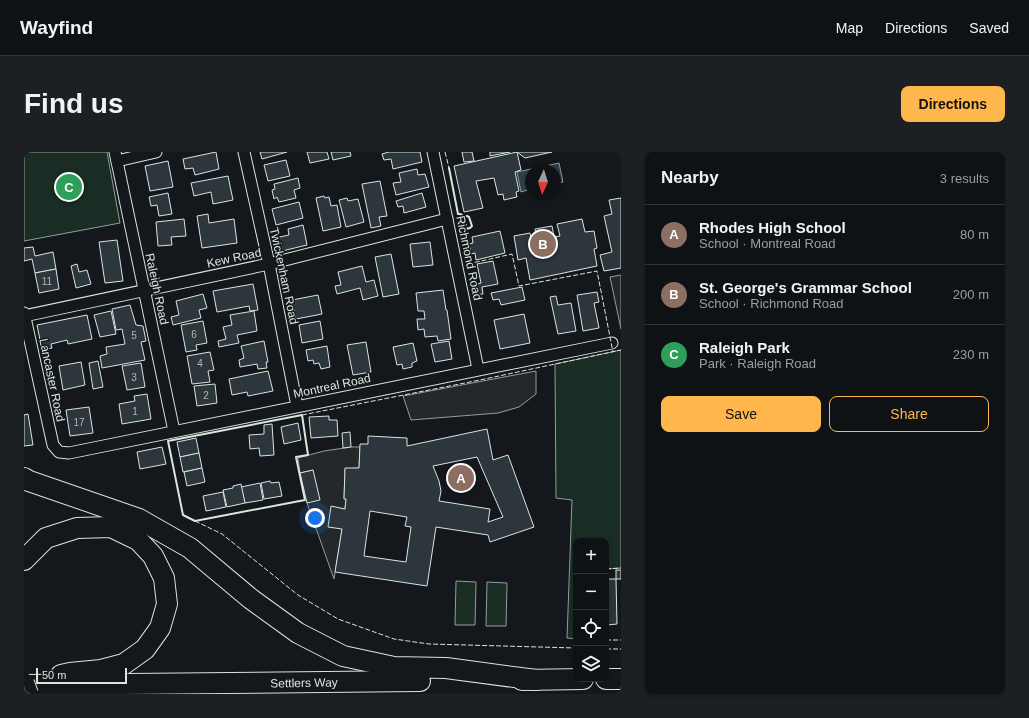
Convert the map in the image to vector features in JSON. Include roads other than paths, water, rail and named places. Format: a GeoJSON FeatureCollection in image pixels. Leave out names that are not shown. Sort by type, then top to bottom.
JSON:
{"type":"FeatureCollection","features":[{"type":"Feature","properties":{"kind":"highway"},"geometry":{"type":"LineString","coordinates":[[24,478],[29,482],[139,519],[190,548],[251,599],[298,633],[343,656],[394,668],[446,668],[536,680]]}},
{"type":"Feature","properties":{"kind":"highway"},"geometry":{"type":"LineString","coordinates":[[24,560],[46,538],[77,528],[111,527],[138,540],[153,556],[164,578],[167,604],[160,628],[145,649],[124,664],[101,670],[70,672],[26,687]]}},
{"type":"Feature","properties":{"kind":"highway"},"geometry":{"type":"LineString","coordinates":[[609,679],[621,678]]}},
{"type":"Feature","properties":{"kind":"highway","name":"Settlers Way"},"geometry":{"type":"LineString","coordinates":[[26,687],[573,679]]}},
{"type":"Feature","properties":{"kind":"street"},"geometry":{"type":"LineString","coordinates":[[116,157],[156,152]]}},
{"type":"Feature","properties":{"kind":"street","name":"Twickenham Road"},"geometry":{"type":"LineString","coordinates":[[244,152],[269,264],[297,406]]}},
{"type":"Feature","properties":{"kind":"street","name":"Richmond Road"},"geometry":{"type":"LineString","coordinates":[[433,152],[478,369]]}},
{"type":"Feature","properties":{"kind":"street","name":"Raleigh Road"},"geometry":{"type":"LineString","coordinates":[[116,157],[174,431]]}},
{"type":"Feature","properties":{"kind":"street","name":"Kew Road"},"geometry":{"type":"LineString","coordinates":[[24,315],[269,264],[447,219]]}},
{"type":"Feature","properties":{"kind":"street","name":"Lancaster Road"},"geometry":{"type":"LineString","coordinates":[[24,315],[53,445],[59,452]]}},
{"type":"Feature","properties":{"kind":"street","name":"Montreal Road"},"geometry":{"type":"LineString","coordinates":[[59,452],[69,453],[612,343]]}},
{"type":"Feature","properties":{"kind":"water"},"geometry":{"type":"Polygon","coordinates":[[[525,170],[525,191],[521,192],[517,172],[525,170]]]}},
{"type":"Feature","properties":{"kind":"place","name":"Raleigh Park"},"geometry":{"type":"Point","coordinates":[69,187]}},
{"type":"Feature","properties":{"kind":"place","name":"St. George's Grammar School"},"geometry":{"type":"Point","coordinates":[543,244]}},
{"type":"Feature","properties":{"kind":"place","name":"Rhodes High School"},"geometry":{"type":"Point","coordinates":[461,478]}}]}
